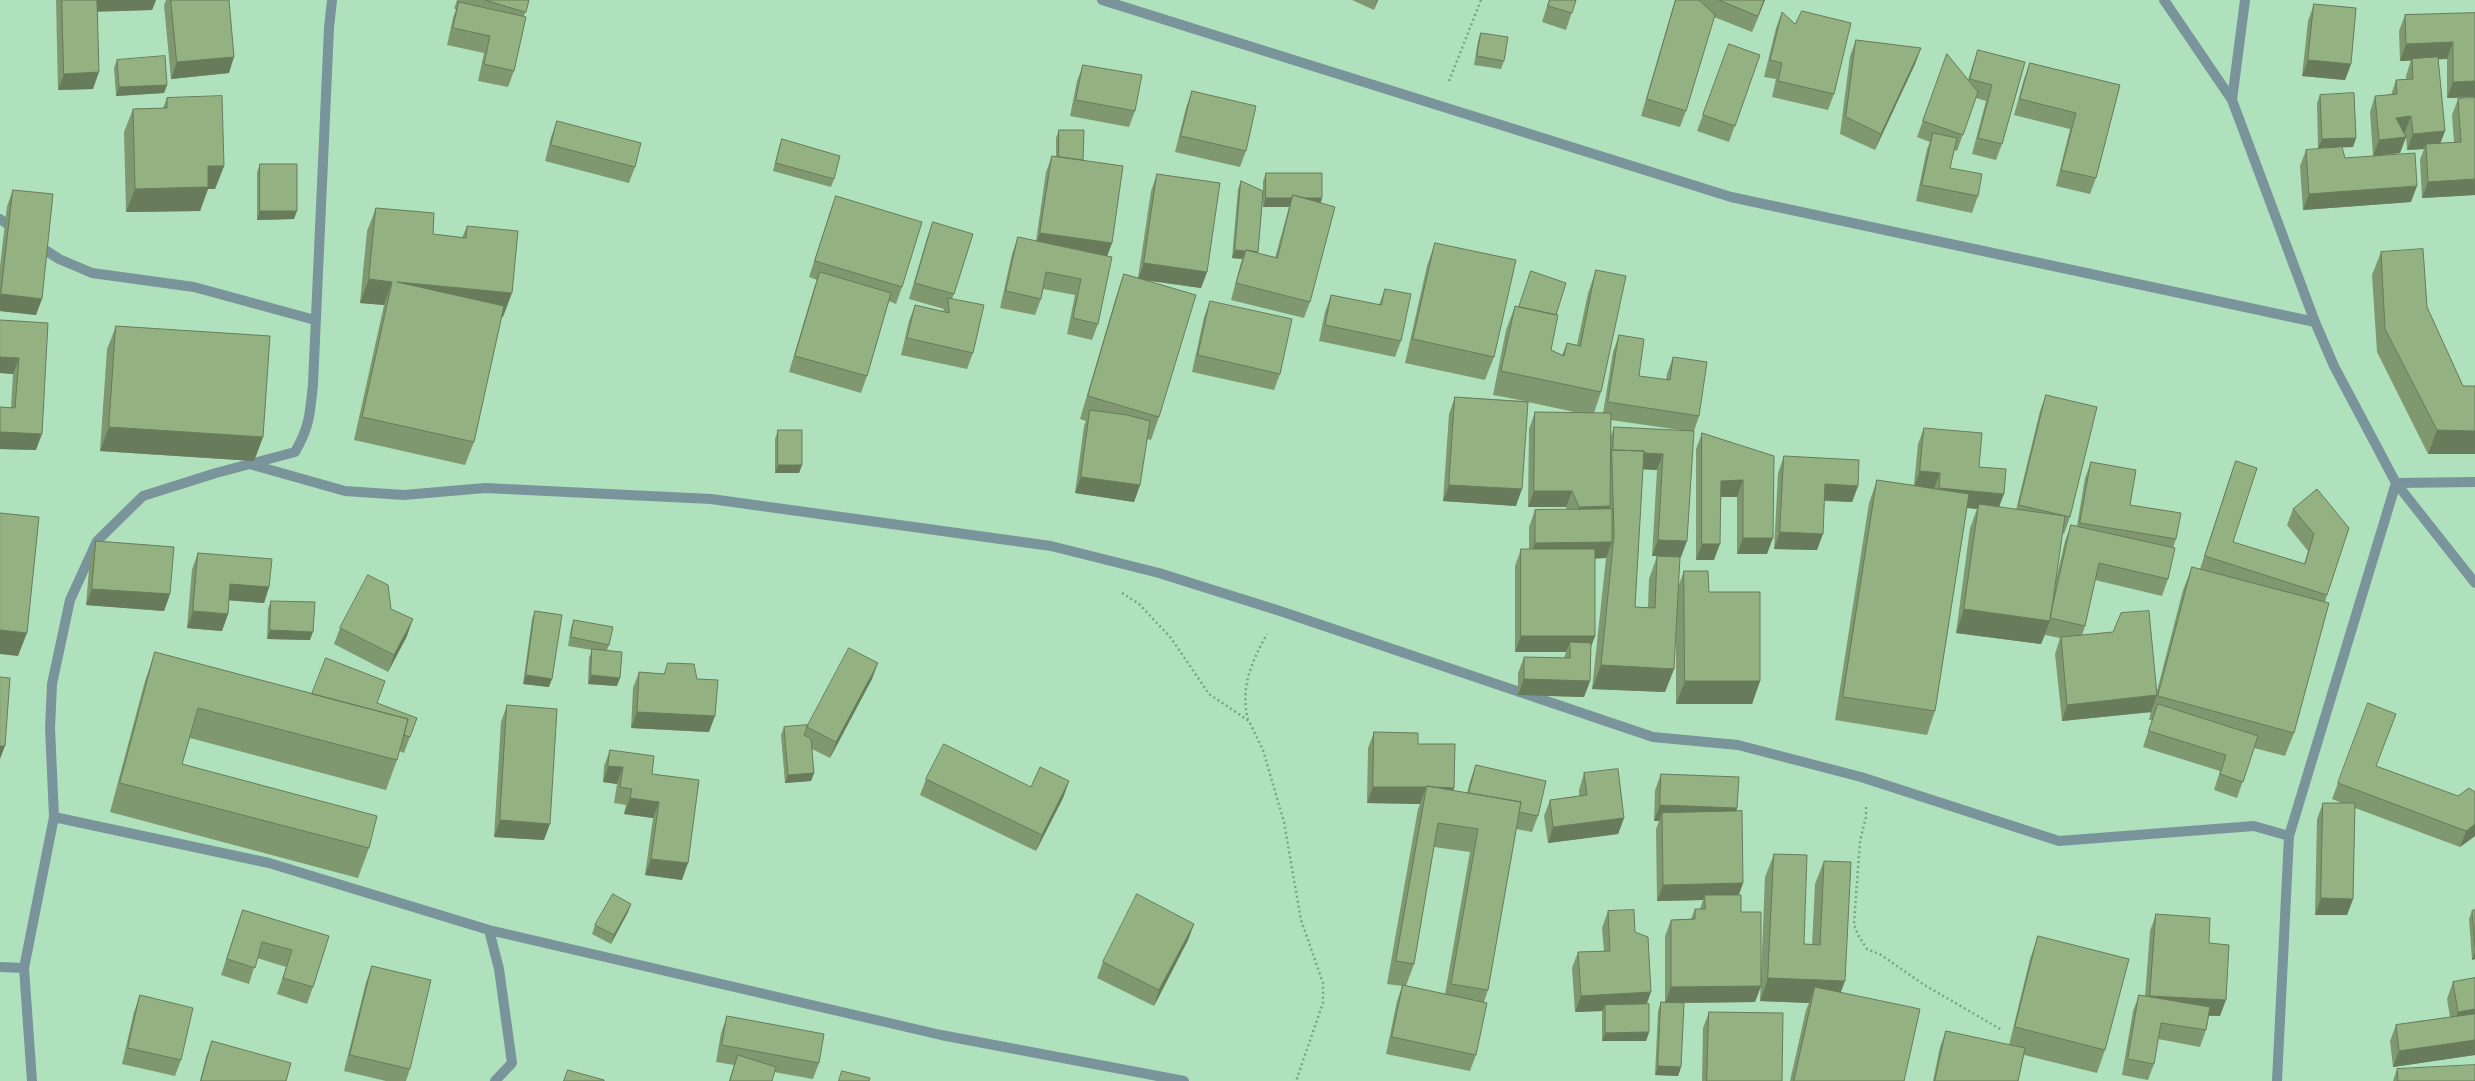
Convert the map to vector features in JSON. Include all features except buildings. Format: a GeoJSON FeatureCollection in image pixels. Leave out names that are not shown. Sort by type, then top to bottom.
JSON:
{"type":"FeatureCollection","features":[{"type":"Feature","properties":{"kind":"street"},"geometry":{"type":"LineString","coordinates":[[32,1081],[24,968],[54,817],[50,728],[52,684],[70,600],[97,542],[143,496],[216,473],[253,465],[295,452],[305,435],[310,421],[312,399],[332,0]]}},
{"type":"Feature","properties":{"kind":"street"},"geometry":{"type":"LineString","coordinates":[[1102,0],[1730,197],[2315,322]]}},
{"type":"Feature","properties":{"kind":"street"},"geometry":{"type":"LineString","coordinates":[[2164,0],[2232,100],[2315,322],[2334,366],[2396,483],[2475,583]]}},
{"type":"Feature","properties":{"kind":"street"},"geometry":{"type":"LineString","coordinates":[[2232,100],[2245,0]]}},
{"type":"Feature","properties":{"kind":"street"},"geometry":{"type":"LineString","coordinates":[[0,219],[59,259],[92,273],[194,287],[315,320]]}},
{"type":"Feature","properties":{"kind":"street"},"geometry":{"type":"LineString","coordinates":[[253,465],[345,491],[404,495],[485,488],[711,498],[1051,546],[1159,573],[1280,611],[1653,737],[1738,745],[1861,777],[2059,841],[2254,826],[2289,836]]}},
{"type":"Feature","properties":{"kind":"street"},"geometry":{"type":"LineString","coordinates":[[2396,483],[2475,482]]}},
{"type":"Feature","properties":{"kind":"street"},"geometry":{"type":"LineString","coordinates":[[2277,1081],[2289,836],[2396,483]]}},
{"type":"Feature","properties":{"kind":"street"},"geometry":{"type":"LineString","coordinates":[[54,817],[269,863],[489,930],[941,1035],[1184,1081]]}},
{"type":"Feature","properties":{"kind":"street"},"geometry":{"type":"LineString","coordinates":[[489,930],[500,977],[512,1063],[496,1081]]}},
{"type":"Feature","properties":{"kind":"street"},"geometry":{"type":"LineString","coordinates":[[0,967],[24,968]]}},
{"type":"Feature","properties":{"kind":"path"},"geometry":{"type":"LineString","coordinates":[[1440,106],[1481,0]]}},
{"type":"Feature","properties":{"kind":"path"},"geometry":{"type":"LineString","coordinates":[[1120,591],[1139,604],[1170,638],[1209,694],[1249,721]]}},
{"type":"Feature","properties":{"kind":"path"},"geometry":{"type":"LineString","coordinates":[[1280,611],[1255,656],[1245,684],[1244,704],[1249,721],[1263,750],[1284,822],[1301,920],[1323,983],[1322,1003],[1296,1081]]}},
{"type":"Feature","properties":{"kind":"path"},"geometry":{"type":"LineString","coordinates":[[1861,777],[1866,793],[1866,817],[1860,841],[1854,924],[1858,935],[1867,949],[1881,955],[1926,986],[2002,1030]]}}]}
